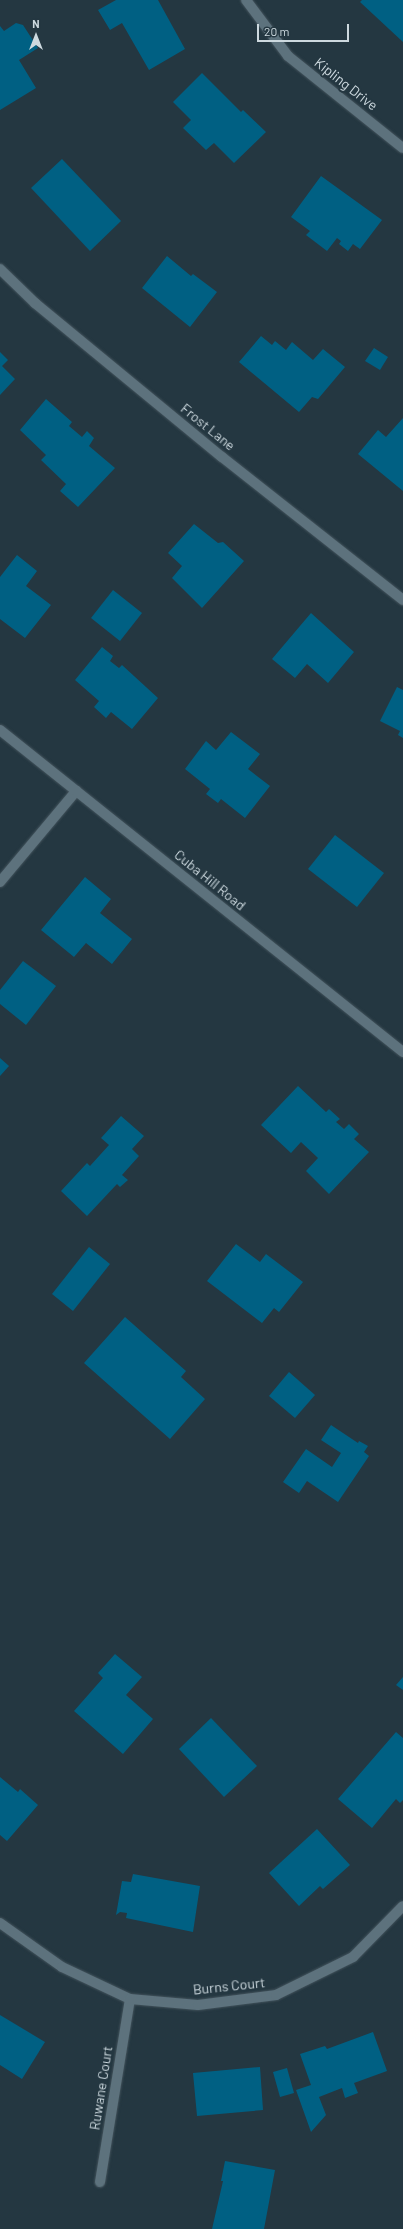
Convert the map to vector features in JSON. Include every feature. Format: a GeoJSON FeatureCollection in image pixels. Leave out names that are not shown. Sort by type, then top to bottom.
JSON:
{"type":"FeatureCollection","features":[{"type":"Feature","properties":{"kind":"street","name":"Kipling Drive"},"geometry":{"type":"LineString","coordinates":[[246,0],[288,56],[403,148]]}},
{"type":"Feature","properties":{"kind":"street","name":"Frost Lane"},"geometry":{"type":"LineString","coordinates":[[0,269],[35,303],[222,457],[403,600]]}},
{"type":"Feature","properties":{"kind":"street","name":"Cuba Hill Road"},"geometry":{"type":"LineString","coordinates":[[0,730],[403,1052]]}},
{"type":"Feature","properties":{"kind":"street"},"geometry":{"type":"LineString","coordinates":[[0,882],[76,791]]}},
{"type":"Feature","properties":{"kind":"street","name":"Burns Court"},"geometry":{"type":"LineString","coordinates":[[0,1923],[62,1967],[130,1998],[198,2005],[276,1995],[353,1957],[403,1906]]}},
{"type":"Feature","properties":{"kind":"street","name":"Ruwane Court"},"geometry":{"type":"LineString","coordinates":[[100,2182],[130,1998]]}},
{"type":"Feature","properties":{"kind":"building"},"geometry":{"type":"Polygon","coordinates":[[[116,0],[158,0],[185,49],[149,70],[122,23],[110,30],[98,10],[116,0]]]}},
{"type":"Feature","properties":{"kind":"building"},"geometry":{"type":"Polygon","coordinates":[[[362,0],[403,0],[403,42],[360,2],[362,0]]]}},
{"type":"Feature","properties":{"kind":"building"},"geometry":{"type":"Polygon","coordinates":[[[16,23],[23,25],[38,48],[19,60],[36,88],[0,110],[0,26],[4,31],[16,23]]]}},
{"type":"Feature","properties":{"kind":"building"},"geometry":{"type":"Polygon","coordinates":[[[202,73],[241,112],[243,110],[266,132],[234,163],[214,143],[206,150],[183,128],[191,120],[173,102],[202,73]]]}},
{"type":"Feature","properties":{"kind":"building"},"geometry":{"type":"Polygon","coordinates":[[[62,159],[121,221],[90,251],[31,188],[62,159]]]}},
{"type":"Feature","properties":{"kind":"building"},"geometry":{"type":"Polygon","coordinates":[[[321,176],[382,220],[360,249],[353,244],[348,251],[339,244],[341,241],[337,238],[327,251],[306,235],[310,231],[291,217],[321,176]]]}},
{"type":"Feature","properties":{"kind":"building"},"geometry":{"type":"Polygon","coordinates":[[[167,256],[191,276],[193,274],[217,292],[190,327],[142,288],[167,256]]]}},
{"type":"Feature","properties":{"kind":"building"},"geometry":{"type":"Polygon","coordinates":[[[261,336],[272,345],[275,341],[286,350],[292,342],[313,360],[323,349],[345,367],[318,399],[312,397],[299,412],[239,362],[261,336]]]}},
{"type":"Feature","properties":{"kind":"building"},"geometry":{"type":"Polygon","coordinates":[[[374,348],[388,357],[380,370],[365,361],[374,348]]]}},
{"type":"Feature","properties":{"kind":"building"},"geometry":{"type":"Polygon","coordinates":[[[0,352],[8,360],[2,366],[15,379],[0,395],[0,352]]]}},
{"type":"Feature","properties":{"kind":"building"},"geometry":{"type":"Polygon","coordinates":[[[46,399],[72,422],[69,426],[82,437],[87,431],[94,438],[89,446],[115,468],[78,507],[60,491],[66,484],[41,460],[46,455],[20,430],[46,399]]]}},
{"type":"Feature","properties":{"kind":"building"},"geometry":{"type":"Polygon","coordinates":[[[403,418],[403,491],[358,454],[378,430],[386,437],[403,418]]]}},
{"type":"Feature","properties":{"kind":"building"},"geometry":{"type":"Polygon","coordinates":[[[194,524],[218,543],[223,542],[244,561],[202,608],[172,578],[182,566],[168,553],[194,524]]]}},
{"type":"Feature","properties":{"kind":"building"},"geometry":{"type":"Polygon","coordinates":[[[17,555],[37,571],[26,586],[51,605],[25,638],[0,619],[0,577],[17,555]]]}},
{"type":"Feature","properties":{"kind":"building"},"geometry":{"type":"Polygon","coordinates":[[[113,590],[142,613],[120,641],[91,618],[113,590]]]}},
{"type":"Feature","properties":{"kind":"building"},"geometry":{"type":"Polygon","coordinates":[[[311,613],[354,652],[328,683],[307,664],[295,678],[272,659],[311,613]]]}},
{"type":"Feature","properties":{"kind":"building"},"geometry":{"type":"Polygon","coordinates":[[[102,647],[113,656],[110,661],[119,668],[122,665],[158,698],[132,729],[111,712],[106,718],[94,707],[99,701],[75,680],[102,647]]]}},
{"type":"Feature","properties":{"kind":"building"},"geometry":{"type":"Polygon","coordinates":[[[397,687],[403,690],[403,738],[398,735],[400,731],[380,721],[397,687]]]}},
{"type":"Feature","properties":{"kind":"building"},"geometry":{"type":"Polygon","coordinates":[[[231,732],[260,754],[248,769],[270,786],[245,818],[221,799],[218,803],[206,794],[210,789],[185,769],[206,741],[216,750],[231,732]]]}},
{"type":"Feature","properties":{"kind":"building"},"geometry":{"type":"Polygon","coordinates":[[[335,835],[384,873],[357,907],[308,869],[335,835]]]}},
{"type":"Feature","properties":{"kind":"building"},"geometry":{"type":"Polygon","coordinates":[[[85,877],[111,899],[100,913],[132,939],[112,964],[86,943],[74,957],[41,930],[85,877]]]}},
{"type":"Feature","properties":{"kind":"building"},"geometry":{"type":"Polygon","coordinates":[[[23,961],[56,986],[26,1025],[0,1004],[0,990],[23,961]]]}},
{"type":"Feature","properties":{"kind":"building"},"geometry":{"type":"Polygon","coordinates":[[[0,1058],[9,1066],[0,1076],[0,1058]]]}},
{"type":"Feature","properties":{"kind":"building"},"geometry":{"type":"Polygon","coordinates":[[[298,1086],[326,1112],[329,1109],[340,1119],[336,1122],[344,1129],[349,1124],[359,1134],[354,1139],[369,1152],[329,1194],[306,1171],[318,1158],[301,1142],[291,1153],[261,1125],[298,1086]]]}},
{"type":"Feature","properties":{"kind":"building"},"geometry":{"type":"Polygon","coordinates":[[[121,1116],[144,1136],[132,1149],[139,1156],[122,1175],[128,1180],[120,1187],[117,1184],[87,1216],[61,1191],[87,1163],[90,1166],[109,1145],[101,1138],[121,1116]]]}},
{"type":"Feature","properties":{"kind":"building"},"geometry":{"type":"Polygon","coordinates":[[[236,1244],[260,1262],[266,1254],[303,1282],[279,1312],[274,1308],[262,1323],[207,1281],[236,1244]]]}},
{"type":"Feature","properties":{"kind":"building"},"geometry":{"type":"Polygon","coordinates":[[[89,1247],[110,1264],[73,1311],[52,1294],[89,1247]]]}},
{"type":"Feature","properties":{"kind":"building"},"geometry":{"type":"Polygon","coordinates":[[[125,1317],[186,1371],[181,1377],[205,1399],[170,1439],[84,1363],[125,1317]]]}},
{"type":"Feature","properties":{"kind":"building"},"geometry":{"type":"Polygon","coordinates":[[[289,1372],[315,1395],[295,1418],[269,1396],[289,1372]]]}},
{"type":"Feature","properties":{"kind":"building"},"geometry":{"type":"Polygon","coordinates":[[[331,1425],[358,1443],[359,1441],[368,1446],[364,1452],[369,1456],[338,1502],[307,1481],[299,1493],[283,1482],[306,1449],[332,1467],[341,1453],[321,1440],[331,1425]]]}},
{"type":"Feature","properties":{"kind":"building"},"geometry":{"type":"Polygon","coordinates":[[[115,1654],[142,1677],[126,1695],[153,1719],[123,1754],[74,1711],[103,1678],[98,1673],[115,1654]]]}},
{"type":"Feature","properties":{"kind":"building"},"geometry":{"type":"Polygon","coordinates":[[[403,1677],[403,1690],[396,1685],[403,1677]]]}},
{"type":"Feature","properties":{"kind":"building"},"geometry":{"type":"Polygon","coordinates":[[[211,1718],[257,1766],[224,1797],[179,1749],[211,1718]]]}},
{"type":"Feature","properties":{"kind":"building"},"geometry":{"type":"Polygon","coordinates":[[[396,1732],[403,1738],[403,1800],[400,1803],[396,1799],[372,1828],[338,1799],[396,1732]]]}},
{"type":"Feature","properties":{"kind":"building"},"geometry":{"type":"Polygon","coordinates":[[[0,1777],[18,1792],[20,1789],[38,1805],[7,1841],[0,1835],[0,1777]]]}},
{"type":"Feature","properties":{"kind":"building"},"geometry":{"type":"Polygon","coordinates":[[[317,1829],[350,1865],[323,1889],[320,1886],[299,1906],[269,1873],[317,1829]]]}},
{"type":"Feature","properties":{"kind":"building"},"geometry":{"type":"Polygon","coordinates":[[[133,1874],[200,1886],[193,1932],[126,1918],[127,1913],[120,1912],[116,1915],[122,1881],[131,1882],[133,1874]]]}},
{"type":"Feature","properties":{"kind":"building"},"geometry":{"type":"Polygon","coordinates":[[[0,2015],[45,2042],[22,2079],[0,2065],[0,2015]]]}},
{"type":"Feature","properties":{"kind":"building"},"geometry":{"type":"Polygon","coordinates":[[[373,2032],[387,2071],[354,2083],[358,2093],[345,2098],[342,2088],[319,2097],[326,2115],[311,2132],[296,2090],[311,2085],[300,2054],[325,2046],[327,2049],[373,2032]]]}},
{"type":"Feature","properties":{"kind":"building"},"geometry":{"type":"Polygon","coordinates":[[[260,2067],[263,2110],[197,2116],[193,2073],[260,2067]]]}},
{"type":"Feature","properties":{"kind":"building"},"geometry":{"type":"Polygon","coordinates":[[[287,2068],[294,2093],[280,2097],[273,2072],[287,2068]]]}},
{"type":"Feature","properties":{"kind":"building"},"geometry":{"type":"Polygon","coordinates":[[[225,2161],[275,2170],[264,2229],[212,2229],[223,2181],[221,2181],[225,2161]]]}}]}
